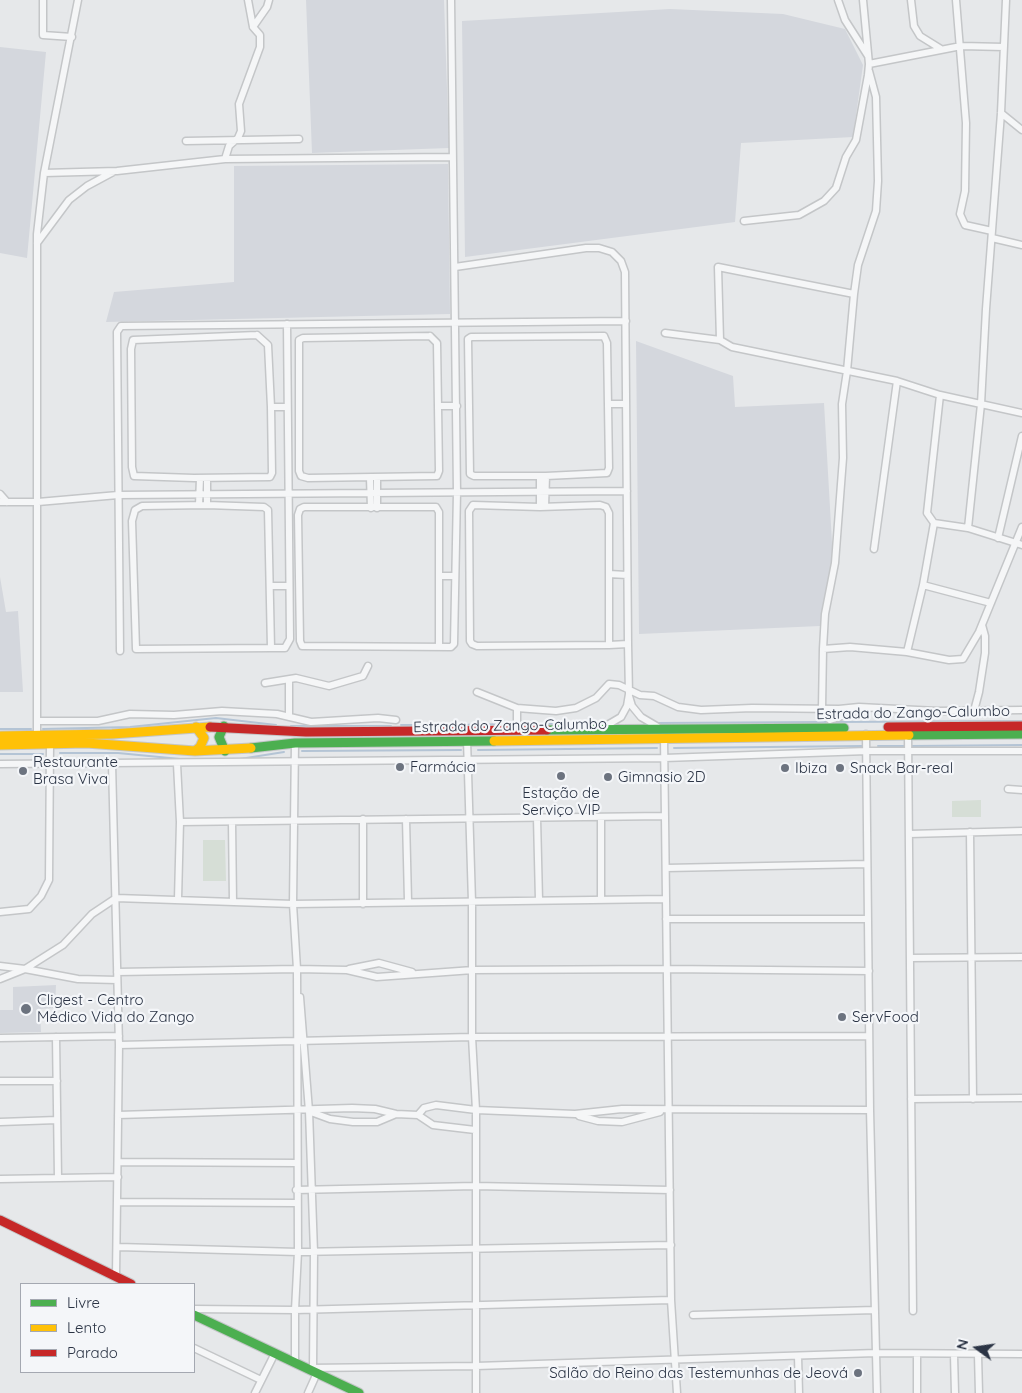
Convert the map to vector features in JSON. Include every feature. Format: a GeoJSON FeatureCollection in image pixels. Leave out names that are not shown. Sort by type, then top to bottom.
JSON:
{"type":"FeatureCollection","features":[{"type":"Feature","properties":{"kind":"main road","name":"Estrada do Zango-Calumbo"},"geometry":{"type":"LineString","coordinates":[[0,745],[50,751],[114,744],[195,751],[224,751],[294,743],[467,740],[664,733],[830,724],[1022,726]]}},
{"type":"Feature","properties":{"kind":"main road","name":"Estrada do Zango-Calumbo"},"geometry":{"type":"LineString","coordinates":[[0,736],[37,729],[112,734],[224,726],[294,731],[517,726],[664,733],[1022,734]]}},
{"type":"Feature","properties":{"kind":"main road"},"geometry":{"type":"LineString","coordinates":[[224,726],[219,737],[224,751]]}},
{"type":"Feature","properties":{"kind":"main road"},"geometry":{"type":"LineString","coordinates":[[195,751],[200,747],[204,738],[196,727]]}},
{"type":"Feature","properties":{"kind":"main road"},"geometry":{"type":"LineString","coordinates":[[0,1220],[129,1283]]}},
{"type":"Feature","properties":{"kind":"main road"},"geometry":{"type":"LineString","coordinates":[[195,1315],[359,1393]]}},
{"type":"Feature","properties":{"kind":"street"},"geometry":{"type":"LineString","coordinates":[[43,0],[43,35],[72,37]]}},
{"type":"Feature","properties":{"kind":"street"},"geometry":{"type":"LineString","coordinates":[[78,0],[44,173],[37,243],[37,729],[98,722],[130,714],[174,715],[222,711],[290,717],[311,722],[378,718],[396,720]]}},
{"type":"Feature","properties":{"kind":"street"},"geometry":{"type":"LineString","coordinates":[[225,159],[229,146],[240,132],[240,104],[243,90],[260,47],[260,35],[253,27],[248,0]]}},
{"type":"Feature","properties":{"kind":"street"},"geometry":{"type":"LineString","coordinates":[[253,27],[268,7],[269,0]]}},
{"type":"Feature","properties":{"kind":"street"},"geometry":{"type":"LineString","coordinates":[[439,647],[439,512],[436,507],[430,505],[374,508],[304,507],[300,509],[300,641],[306,647],[449,648],[454,644],[457,492],[457,322],[452,157],[451,0]]}},
{"type":"Feature","properties":{"kind":"street"},"geometry":{"type":"LineString","coordinates":[[838,0],[845,20],[869,60]]}},
{"type":"Feature","properties":{"kind":"street"},"geometry":{"type":"LineString","coordinates":[[744,221],[799,215],[824,201],[836,188],[846,157],[856,140],[869,71],[863,0]]}},
{"type":"Feature","properties":{"kind":"street"},"geometry":{"type":"LineString","coordinates":[[911,0],[914,26],[920,36],[941,49]]}},
{"type":"Feature","properties":{"kind":"street"},"geometry":{"type":"LineString","coordinates":[[956,0],[966,123],[965,191],[960,214],[965,225],[1022,245]]}},
{"type":"Feature","properties":{"kind":"street"},"geometry":{"type":"LineString","coordinates":[[968,528],[981,404],[1001,113],[1006,0]]}},
{"type":"Feature","properties":{"kind":"street"},"geometry":{"type":"LineString","coordinates":[[869,60],[961,46],[1004,47]]}},
{"type":"Feature","properties":{"kind":"street"},"geometry":{"type":"LineString","coordinates":[[830,724],[821,709],[823,649],[825,614],[835,563],[843,458],[842,404],[858,265],[876,211],[878,180],[879,139],[876,97],[869,71]]}},
{"type":"Feature","properties":{"kind":"street"},"geometry":{"type":"LineString","coordinates":[[1001,113],[1022,130]]}},
{"type":"Feature","properties":{"kind":"street"},"geometry":{"type":"LineString","coordinates":[[186,141],[299,139]]}},
{"type":"Feature","properties":{"kind":"street"},"geometry":{"type":"LineString","coordinates":[[44,173],[117,171],[225,159],[452,157]]}},
{"type":"Feature","properties":{"kind":"street"},"geometry":{"type":"LineString","coordinates":[[37,243],[69,200],[87,186],[117,171]]}},
{"type":"Feature","properties":{"kind":"street"},"geometry":{"type":"LineString","coordinates":[[455,267],[600,248],[612,252],[621,261],[625,272],[629,693],[627,706],[620,717],[609,726],[595,730]]}},
{"type":"Feature","properties":{"kind":"street"},"geometry":{"type":"LineString","coordinates":[[720,340],[718,267],[854,294]]}},
{"type":"Feature","properties":{"kind":"street"},"geometry":{"type":"LineString","coordinates":[[120,651],[118,495],[119,328],[126,325],[626,320]]}},
{"type":"Feature","properties":{"kind":"street"},"geometry":{"type":"LineString","coordinates":[[271,648],[268,510],[264,507],[207,505],[142,506],[135,510],[132,522],[136,649],[285,648],[289,644],[287,324]]}},
{"type":"Feature","properties":{"kind":"street"},"geometry":{"type":"LineString","coordinates":[[665,334],[720,340],[732,346],[897,381],[940,395],[1022,413]]}},
{"type":"Feature","properties":{"kind":"street"},"geometry":{"type":"LineString","coordinates":[[257,335],[268,345],[272,474],[270,477],[204,478],[134,476],[132,457],[131,349],[133,340],[257,335]]}},
{"type":"Feature","properties":{"kind":"street"},"geometry":{"type":"LineString","coordinates":[[430,336],[437,342],[439,406],[439,471],[437,476],[373,478],[308,478],[301,476],[299,472],[299,340],[303,338],[430,336]]}},
{"type":"Feature","properties":{"kind":"street"},"geometry":{"type":"LineString","coordinates":[[604,336],[607,344],[607,473],[543,476],[474,476],[470,474],[468,339],[471,337],[604,336]]}},
{"type":"Feature","properties":{"kind":"street"},"geometry":{"type":"LineString","coordinates":[[874,549],[897,381]]}},
{"type":"Feature","properties":{"kind":"street"},"geometry":{"type":"LineString","coordinates":[[907,652],[923,585],[934,523],[927,513],[927,495],[940,395]]}},
{"type":"Feature","properties":{"kind":"street"},"geometry":{"type":"LineString","coordinates":[[608,404],[626,404]]}},
{"type":"Feature","properties":{"kind":"street"},"geometry":{"type":"LineString","coordinates":[[439,406],[457,406]]}},
{"type":"Feature","properties":{"kind":"street"},"geometry":{"type":"LineString","coordinates":[[271,407],[287,407]]}},
{"type":"Feature","properties":{"kind":"street"},"geometry":{"type":"LineString","coordinates":[[998,538],[1022,436]]}},
{"type":"Feature","properties":{"kind":"street"},"geometry":{"type":"LineString","coordinates":[[542,507],[543,476]]}},
{"type":"Feature","properties":{"kind":"street"},"geometry":{"type":"LineString","coordinates":[[204,478],[204,494],[207,505]]}},
{"type":"Feature","properties":{"kind":"street"},"geometry":{"type":"LineString","coordinates":[[373,478],[374,508]]}},
{"type":"Feature","properties":{"kind":"street"},"geometry":{"type":"LineString","coordinates":[[0,494],[4,502],[38,502],[118,495],[628,491]]}},
{"type":"Feature","properties":{"kind":"street"},"geometry":{"type":"LineString","coordinates":[[199,505],[204,494]]}},
{"type":"Feature","properties":{"kind":"street"},"geometry":{"type":"LineString","coordinates":[[609,645],[609,513],[606,507],[600,505],[542,507],[473,505],[470,507],[470,641],[477,646],[609,645],[628,644]]}},
{"type":"Feature","properties":{"kind":"street"},"geometry":{"type":"LineString","coordinates":[[934,523],[968,528],[1022,545]]}},
{"type":"Feature","properties":{"kind":"street"},"geometry":{"type":"LineString","coordinates":[[823,649],[850,647],[907,652],[949,660],[963,659],[982,625],[1022,527]]}},
{"type":"Feature","properties":{"kind":"street"},"geometry":{"type":"LineString","coordinates":[[609,574],[627,575]]}},
{"type":"Feature","properties":{"kind":"street"},"geometry":{"type":"LineString","coordinates":[[439,576],[455,576]]}},
{"type":"Feature","properties":{"kind":"street"},"geometry":{"type":"LineString","coordinates":[[923,585],[991,603]]}},
{"type":"Feature","properties":{"kind":"street"},"geometry":{"type":"LineString","coordinates":[[270,586],[288,586]]}},
{"type":"Feature","properties":{"kind":"street"},"geometry":{"type":"LineString","coordinates":[[974,711],[985,653],[982,625]]}},
{"type":"Feature","properties":{"kind":"street"},"geometry":{"type":"LineString","coordinates":[[265,683],[289,681],[296,678],[329,686],[362,676],[368,666]]}},
{"type":"Feature","properties":{"kind":"street"},"geometry":{"type":"LineString","coordinates":[[289,681],[290,717]]}},
{"type":"Feature","properties":{"kind":"street"},"geometry":{"type":"LineString","coordinates":[[478,692],[517,708],[556,711],[576,708],[596,698],[609,684],[619,685],[629,693],[654,696],[678,707],[700,710],[839,710],[873,708],[974,711],[1022,710]]}},
{"type":"Feature","properties":{"kind":"street"},"geometry":{"type":"LineString","coordinates":[[629,693],[632,706],[641,717],[664,733],[671,1300],[676,1393]]}},
{"type":"Feature","properties":{"kind":"street"},"geometry":{"type":"LineString","coordinates":[[517,708],[517,726]]}},
{"type":"Feature","properties":{"kind":"street"},"geometry":{"type":"LineString","coordinates":[[830,724],[838,715],[873,708]]}},
{"type":"Feature","properties":{"kind":"street"},"geometry":{"type":"LineString","coordinates":[[830,724],[839,710]]}},
{"type":"Feature","properties":{"kind":"street"},"geometry":{"type":"LineString","coordinates":[[866,734],[870,1110],[877,1393]]}},
{"type":"Feature","properties":{"kind":"street"},"geometry":{"type":"LineString","coordinates":[[908,734],[913,1311]]}},
{"type":"Feature","properties":{"kind":"street"},"geometry":{"type":"LineString","coordinates":[[467,740],[472,902],[472,1037],[476,1110],[476,1393]]}},
{"type":"Feature","properties":{"kind":"street"},"geometry":{"type":"LineString","coordinates":[[294,743],[293,904],[297,969],[305,1042],[314,1252],[312,1370],[308,1393]]}},
{"type":"Feature","properties":{"kind":"street"},"geometry":{"type":"LineString","coordinates":[[0,912],[28,909],[41,896],[49,880],[50,751]]}},
{"type":"Feature","properties":{"kind":"street"},"geometry":{"type":"LineString","coordinates":[[0,764],[177,764],[664,758],[867,751],[1022,751]]}},
{"type":"Feature","properties":{"kind":"street"},"geometry":{"type":"LineString","coordinates":[[112,763],[120,1045],[116,1276]]}},
{"type":"Feature","properties":{"kind":"street"},"geometry":{"type":"LineString","coordinates":[[177,764],[180,822],[178,900]]}},
{"type":"Feature","properties":{"kind":"street"},"geometry":{"type":"LineString","coordinates":[[1008,790],[1022,790]]}},
{"type":"Feature","properties":{"kind":"street"},"geometry":{"type":"LineString","coordinates":[[180,822],[665,816]]}},
{"type":"Feature","properties":{"kind":"street"},"geometry":{"type":"LineString","coordinates":[[537,818],[539,900]]}},
{"type":"Feature","properties":{"kind":"street"},"geometry":{"type":"LineString","coordinates":[[601,818],[601,899]]}},
{"type":"Feature","properties":{"kind":"street"},"geometry":{"type":"LineString","coordinates":[[363,904],[364,819]]}},
{"type":"Feature","properties":{"kind":"street"},"geometry":{"type":"LineString","coordinates":[[406,819],[408,901]]}},
{"type":"Feature","properties":{"kind":"street"},"geometry":{"type":"LineString","coordinates":[[232,822],[233,902]]}},
{"type":"Feature","properties":{"kind":"street"},"geometry":{"type":"LineString","coordinates":[[909,834],[1022,831]]}},
{"type":"Feature","properties":{"kind":"street"},"geometry":{"type":"LineString","coordinates":[[970,832],[973,1099]]}},
{"type":"Feature","properties":{"kind":"street"},"geometry":{"type":"LineString","coordinates":[[666,868],[868,864]]}},
{"type":"Feature","properties":{"kind":"street"},"geometry":{"type":"LineString","coordinates":[[0,978],[25,969],[63,946],[92,914],[116,898],[293,904],[666,899]]}},
{"type":"Feature","properties":{"kind":"street"},"geometry":{"type":"LineString","coordinates":[[666,919],[868,919]]}},
{"type":"Feature","properties":{"kind":"street"},"geometry":{"type":"LineString","coordinates":[[910,958],[1022,957]]}},
{"type":"Feature","properties":{"kind":"street"},"geometry":{"type":"LineString","coordinates":[[347,970],[379,963],[416,973]]}},
{"type":"Feature","properties":{"kind":"street"},"geometry":{"type":"LineString","coordinates":[[0,966],[78,978],[117,980]]}},
{"type":"Feature","properties":{"kind":"street"},"geometry":{"type":"LineString","coordinates":[[117,972],[297,969],[347,970],[377,977],[473,970],[869,971]]}},
{"type":"Feature","properties":{"kind":"street"},"geometry":{"type":"LineString","coordinates":[[295,1362],[298,1252],[296,1203],[297,969]]}},
{"type":"Feature","properties":{"kind":"street"},"geometry":{"type":"LineString","coordinates":[[0,1038],[119,1036]]}},
{"type":"Feature","properties":{"kind":"street"},"geometry":{"type":"LineString","coordinates":[[120,1045],[472,1037],[869,1036]]}},
{"type":"Feature","properties":{"kind":"street"},"geometry":{"type":"LineString","coordinates":[[56,1037],[58,1178]]}},
{"type":"Feature","properties":{"kind":"street"},"geometry":{"type":"LineString","coordinates":[[0,1081],[57,1081]]}},
{"type":"Feature","properties":{"kind":"street"},"geometry":{"type":"LineString","coordinates":[[911,1099],[1022,1098]]}},
{"type":"Feature","properties":{"kind":"street"},"geometry":{"type":"LineString","coordinates":[[418,1115],[424,1108],[436,1105],[476,1110],[575,1114],[622,1109],[870,1110]]}},
{"type":"Feature","properties":{"kind":"street"},"geometry":{"type":"LineString","coordinates":[[118,1115],[375,1108],[396,1114],[418,1115],[433,1125],[475,1130]]}},
{"type":"Feature","properties":{"kind":"street"},"geometry":{"type":"LineString","coordinates":[[575,1114],[598,1121],[622,1122],[668,1110]]}},
{"type":"Feature","properties":{"kind":"street"},"geometry":{"type":"LineString","coordinates":[[309,1111],[330,1119],[353,1122],[377,1122],[396,1114]]}},
{"type":"Feature","properties":{"kind":"street"},"geometry":{"type":"LineString","coordinates":[[0,1122],[57,1120]]}},
{"type":"Feature","properties":{"kind":"street"},"geometry":{"type":"LineString","coordinates":[[118,1162],[297,1163]]}},
{"type":"Feature","properties":{"kind":"street"},"geometry":{"type":"LineString","coordinates":[[0,1179],[118,1177]]}},
{"type":"Feature","properties":{"kind":"street"},"geometry":{"type":"LineString","coordinates":[[296,1190],[475,1186],[670,1190]]}},
{"type":"Feature","properties":{"kind":"street"},"geometry":{"type":"LineString","coordinates":[[118,1202],[296,1203]]}},
{"type":"Feature","properties":{"kind":"street"},"geometry":{"type":"LineString","coordinates":[[118,1247],[314,1252],[671,1245]]}},
{"type":"Feature","properties":{"kind":"street"},"geometry":{"type":"LineString","coordinates":[[195,1309],[295,1310],[671,1300]]}},
{"type":"Feature","properties":{"kind":"street"},"geometry":{"type":"LineString","coordinates":[[693,1315],[875,1310]]}},
{"type":"Feature","properties":{"kind":"street"},"geometry":{"type":"LineString","coordinates":[[195,1348],[261,1380]]}},
{"type":"Feature","properties":{"kind":"street"},"geometry":{"type":"LineString","coordinates":[[254,1393],[275,1353]]}},
{"type":"Feature","properties":{"kind":"street"},"geometry":{"type":"LineString","coordinates":[[312,1370],[876,1353],[917,1355],[1022,1354]]}},
{"type":"Feature","properties":{"kind":"street"},"geometry":{"type":"LineString","coordinates":[[917,1355],[917,1393]]}},
{"type":"Feature","properties":{"kind":"street"},"geometry":{"type":"LineString","coordinates":[[954,1355],[955,1393]]}},
{"type":"Feature","properties":{"kind":"street"},"geometry":{"type":"LineString","coordinates":[[978,1355],[979,1393]]}},
{"type":"Feature","properties":{"kind":"street"},"geometry":{"type":"LineString","coordinates":[[798,1356],[799,1393]]}},
{"type":"Feature","properties":{"kind":"shaded area"},"geometry":{"type":"Polygon","coordinates":[[[306,0],[444,0],[449,148],[312,153],[306,0]]]}},
{"type":"Feature","properties":{"kind":"shaded area"},"geometry":{"type":"Polygon","coordinates":[[[670,9],[783,14],[845,29],[863,65],[853,137],[741,143],[735,222],[465,257],[462,21],[670,9]]]}},
{"type":"Feature","properties":{"kind":"shaded area"},"geometry":{"type":"Polygon","coordinates":[[[0,47],[46,52],[27,258],[0,253],[0,47]]]}},
{"type":"Feature","properties":{"kind":"shaded area"},"geometry":{"type":"Polygon","coordinates":[[[448,164],[450,314],[106,322],[114,292],[234,282],[234,166],[448,164]]]}},
{"type":"Feature","properties":{"kind":"shaded area"},"geometry":{"type":"Polygon","coordinates":[[[636,341],[733,376],[735,407],[824,403],[833,560],[820,626],[639,634],[636,341]]]}},
{"type":"Feature","properties":{"kind":"shaded area"},"geometry":{"type":"Polygon","coordinates":[[[0,577],[6,612],[18,611],[23,692],[0,692],[0,577]]]}},
{"type":"Feature","properties":{"kind":"shaded area"},"geometry":{"type":"Polygon","coordinates":[[[981,800],[981,817],[952,817],[952,801],[981,800]]]}},
{"type":"Feature","properties":{"kind":"shaded area"},"geometry":{"type":"Polygon","coordinates":[[[203,840],[225,840],[226,881],[203,881],[203,840]]]}},
{"type":"Feature","properties":{"kind":"shaded area","name":"Cligest - Centro Médico Vida do Zango"},"geometry":{"type":"Polygon","coordinates":[[[56,985],[55,1008],[40,1009],[41,1032],[0,1033],[0,1010],[13,1010],[13,987],[56,985]]]}},
{"type":"Feature","properties":{"kind":"waterway"},"geometry":{"type":"LineString","coordinates":[[43,729],[130,727],[216,718],[276,725]]}},
{"type":"Feature","properties":{"kind":"waterway"},"geometry":{"type":"LineString","coordinates":[[833,722],[1022,721]]}},
{"type":"Feature","properties":{"kind":"waterway"},"geometry":{"type":"LineString","coordinates":[[656,723],[826,722]]}},
{"type":"Feature","properties":{"kind":"waterway"},"geometry":{"type":"LineString","coordinates":[[453,725],[512,724]]}},
{"type":"Feature","properties":{"kind":"waterway"},"geometry":{"type":"LineString","coordinates":[[524,724],[604,724]]}},
{"type":"Feature","properties":{"kind":"waterway"},"geometry":{"type":"LineString","coordinates":[[401,725],[442,725]]}},
{"type":"Feature","properties":{"kind":"waterway"},"geometry":{"type":"LineString","coordinates":[[291,726],[391,726]]}},
{"type":"Feature","properties":{"kind":"waterway"},"geometry":{"type":"LineString","coordinates":[[0,729],[31,729]]}},
{"type":"Feature","properties":{"kind":"waterway"},"geometry":{"type":"LineString","coordinates":[[912,746],[1022,745]]}},
{"type":"Feature","properties":{"kind":"waterway"},"geometry":{"type":"LineString","coordinates":[[674,748],[862,746]]}},
{"type":"Feature","properties":{"kind":"waterway"},"geometry":{"type":"LineString","coordinates":[[878,746],[905,746]]}},
{"type":"Feature","properties":{"kind":"waterway"},"geometry":{"type":"LineString","coordinates":[[478,750],[657,748]]}},
{"type":"Feature","properties":{"kind":"waterway"},"geometry":{"type":"LineString","coordinates":[[302,751],[461,750]]}},
{"type":"Feature","properties":{"kind":"waterway"},"geometry":{"type":"LineString","coordinates":[[240,759],[284,752]]}},
{"type":"Feature","properties":{"kind":"waterway"},"geometry":{"type":"LineString","coordinates":[[60,753],[118,753],[180,759]]}},
{"type":"Feature","properties":{"kind":"waterway"},"geometry":{"type":"LineString","coordinates":[[0,754],[43,754]]}},
{"type":"Feature","properties":{"kind":"traffic: fast"},"geometry":{"type":"LineString","coordinates":[[224,726],[219,737],[225,751]]}},
{"type":"Feature","properties":{"kind":"traffic: fast"},"geometry":{"type":"LineString","coordinates":[[547,730],[844,728]]}},
{"type":"Feature","properties":{"kind":"traffic: fast"},"geometry":{"type":"LineString","coordinates":[[909,735],[1022,734]]}},
{"type":"Feature","properties":{"kind":"traffic: fast"},"geometry":{"type":"LineString","coordinates":[[251,748],[295,743],[494,741]]}},
{"type":"Feature","properties":{"kind":"traffic: fast"},"geometry":{"type":"LineString","coordinates":[[195,1315],[359,1393]]}},
{"type":"Feature","properties":{"kind":"traffic: slow"},"geometry":{"type":"LineString","coordinates":[[195,751],[200,747],[204,738],[196,727]]}},
{"type":"Feature","properties":{"kind":"traffic: slow"},"geometry":{"type":"LineString","coordinates":[[0,736],[112,734],[210,727]]}},
{"type":"Feature","properties":{"kind":"traffic: slow"},"geometry":{"type":"LineString","coordinates":[[494,741],[909,735]]}},
{"type":"Feature","properties":{"kind":"traffic: slow"},"geometry":{"type":"LineString","coordinates":[[0,745],[86,743],[195,751],[251,748]]}},
{"type":"Feature","properties":{"kind":"traffic: jam"},"geometry":{"type":"LineString","coordinates":[[888,727],[1022,726]]}},
{"type":"Feature","properties":{"kind":"traffic: jam"},"geometry":{"type":"LineString","coordinates":[[210,727],[306,732],[547,730]]}},
{"type":"Feature","properties":{"kind":"traffic: jam"},"geometry":{"type":"LineString","coordinates":[[0,1220],[129,1283]]}},
{"type":"Feature","properties":{"kind":"place","name":"Farmácia"},"geometry":{"type":"Point","coordinates":[400,767]}},
{"type":"Feature","properties":{"kind":"place","name":"Ibiza"},"geometry":{"type":"Point","coordinates":[785,768]}},
{"type":"Feature","properties":{"kind":"place","name":"Snack Bar-real"},"geometry":{"type":"Point","coordinates":[840,768]}},
{"type":"Feature","properties":{"kind":"place","name":"Restaurante Brasa Viva"},"geometry":{"type":"Point","coordinates":[23,771]}},
{"type":"Feature","properties":{"kind":"place","name":"Estação de Serviço VIP"},"geometry":{"type":"Point","coordinates":[561,776]}},
{"type":"Feature","properties":{"kind":"place","name":"Gimnasio 2D"},"geometry":{"type":"Point","coordinates":[608,777]}},
{"type":"Feature","properties":{"kind":"place","name":"Cligest - Centro Médico Vida do Zango"},"geometry":{"type":"Point","coordinates":[26,1009]}},
{"type":"Feature","properties":{"kind":"place","name":"ServFood"},"geometry":{"type":"Point","coordinates":[842,1017]}},
{"type":"Feature","properties":{"kind":"place","name":"Salão do Reino das Testemunhas de Jeová"},"geometry":{"type":"Point","coordinates":[858,1373]}}]}
